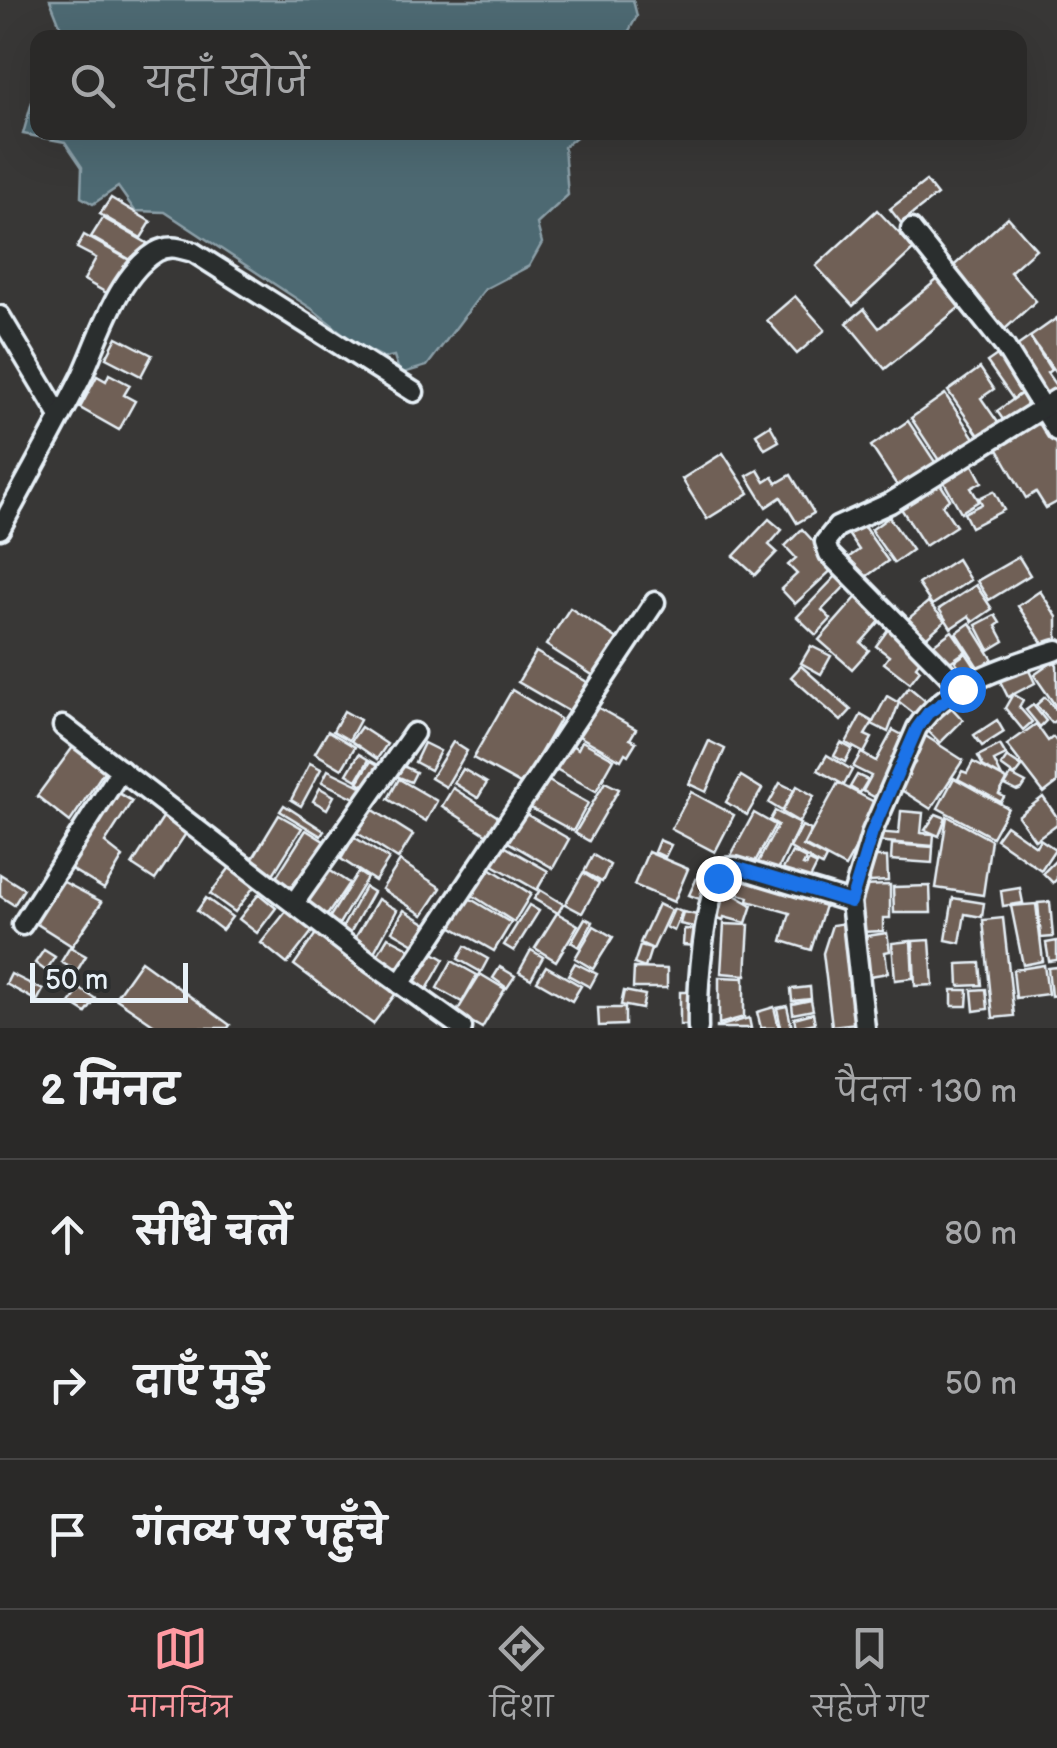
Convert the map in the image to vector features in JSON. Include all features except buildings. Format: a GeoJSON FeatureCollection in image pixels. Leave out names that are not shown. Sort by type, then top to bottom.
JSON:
{"type":"FeatureCollection","features":[{"type":"Feature","properties":{"kind":"street"},"geometry":{"type":"LineString","coordinates":[[911,229],[1050,404],[1057,430]]}},
{"type":"Feature","properties":{"kind":"street"},"geometry":{"type":"LineString","coordinates":[[0,529],[112,309],[134,274],[155,253],[173,246],[193,252],[414,392]]}},
{"type":"Feature","properties":{"kind":"street"},"geometry":{"type":"LineString","coordinates":[[0,316],[60,416]]}},
{"type":"Feature","properties":{"kind":"street"},"geometry":{"type":"LineString","coordinates":[[962,689],[832,557],[825,542],[837,527],[890,503],[1050,404]]}},
{"type":"Feature","properties":{"kind":"street"},"geometry":{"type":"LineString","coordinates":[[400,984],[655,602]]}},
{"type":"Feature","properties":{"kind":"street"},"geometry":{"type":"LineString","coordinates":[[864,1028],[851,902],[872,832],[917,728],[928,713],[962,689],[992,673],[1056,652]]}},
{"type":"Feature","properties":{"kind":"street"},"geometry":{"type":"LineString","coordinates":[[63,726],[462,1028]]}},
{"type":"Feature","properties":{"kind":"street"},"geometry":{"type":"LineString","coordinates":[[294,903],[414,733]]}},
{"type":"Feature","properties":{"kind":"street"},"geometry":{"type":"LineString","coordinates":[[22,925],[121,770]]}},
{"type":"Feature","properties":{"kind":"street"},"geometry":{"type":"LineString","coordinates":[[698,1028],[709,912],[724,868],[735,867],[851,902]]}},
{"type":"Feature","properties":{"kind":"water"},"geometry":{"type":"Polygon","coordinates":[[[50,0],[633,0],[637,16],[629,30],[62,30],[50,0]]]}},
{"type":"Feature","properties":{"kind":"water"},"geometry":{"type":"Polygon","coordinates":[[[30,109],[30,135],[23,134],[30,109]]]}},
{"type":"Feature","properties":{"kind":"water"},"geometry":{"type":"Polygon","coordinates":[[[54,140],[572,140],[564,147],[568,195],[537,224],[542,243],[529,266],[485,289],[427,366],[400,374],[394,356],[385,358],[355,343],[312,309],[165,212],[135,211],[118,187],[93,204],[81,197],[82,167],[65,142],[54,140]]]}},
{"type":"Feature","properties":{"kind":"route"},"geometry":{"type":"LineString","coordinates":[[718,878],[724,868],[735,867],[851,902],[872,832],[917,728],[928,713],[962,689]]}}]}
